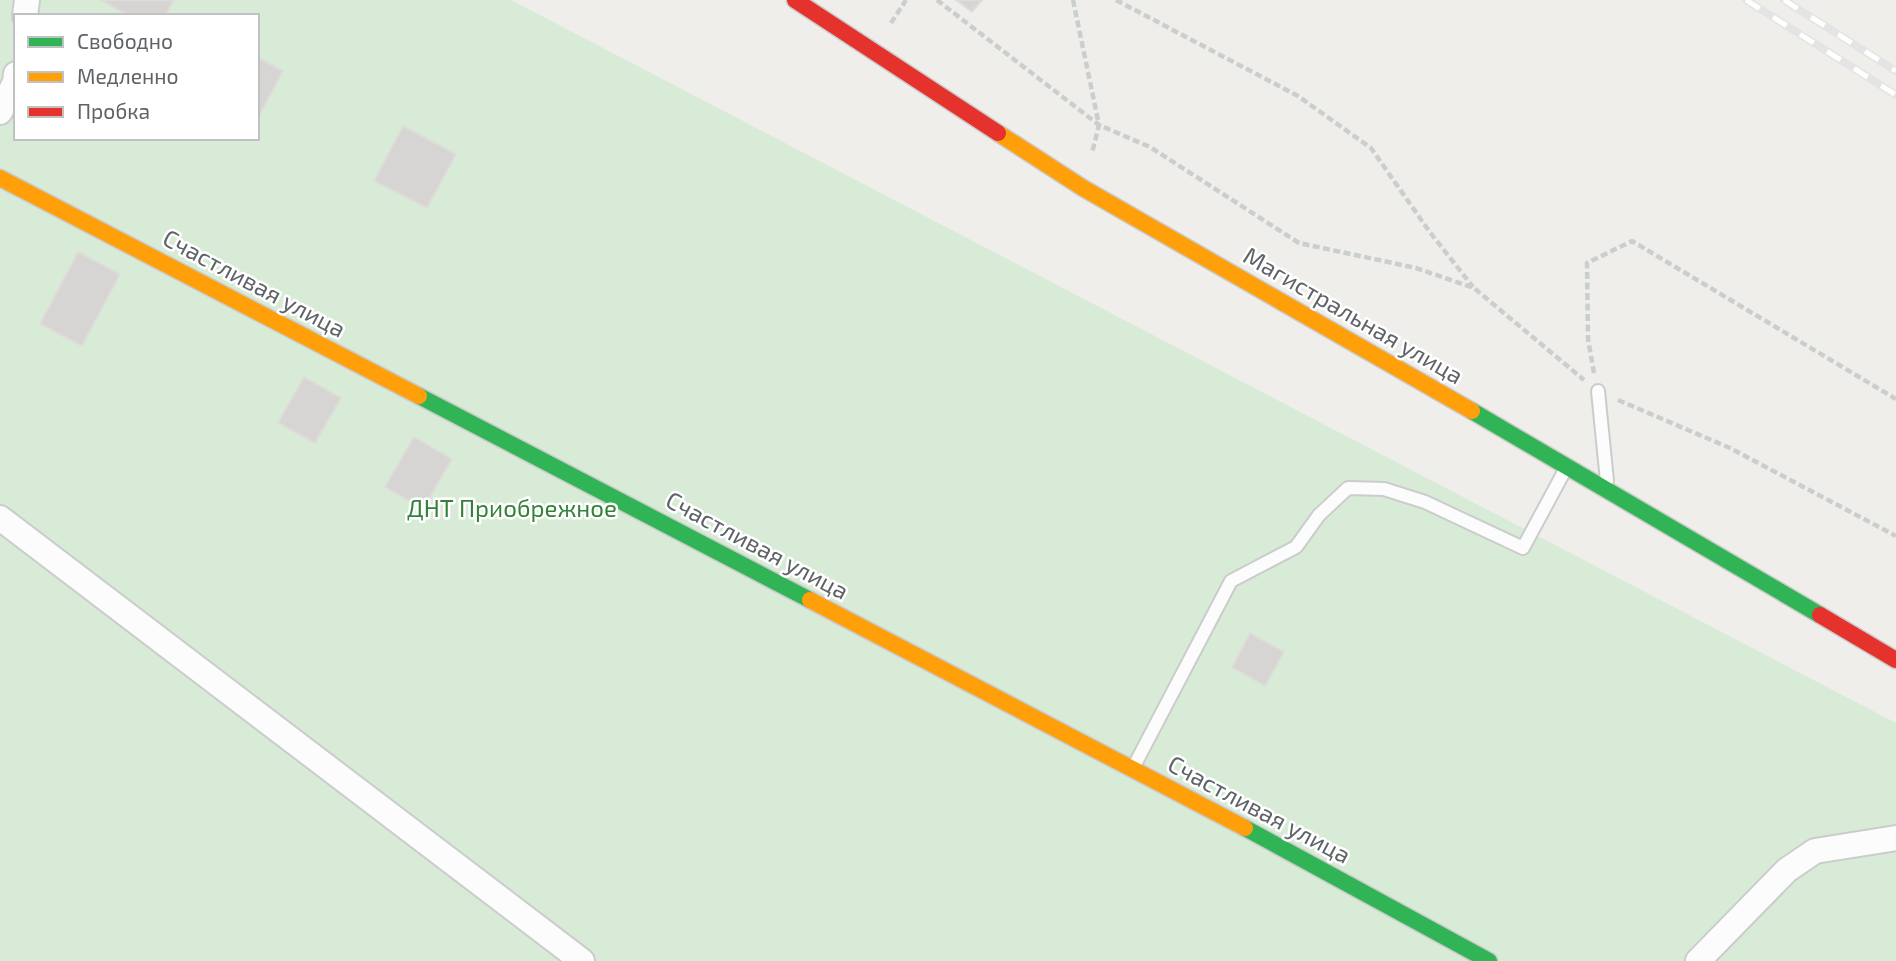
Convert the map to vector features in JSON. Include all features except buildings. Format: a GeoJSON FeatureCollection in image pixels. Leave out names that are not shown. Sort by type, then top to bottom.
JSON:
{"type":"FeatureCollection","features":[{"type":"Feature","properties":{"kind":"street","name":"Магистральная улица"},"geometry":{"type":"LineString","coordinates":[[795,0],[1083,188],[1608,489],[1896,660]]}},
{"type":"Feature","properties":{"kind":"street"},"geometry":{"type":"LineString","coordinates":[[0,112],[14,79]]}},
{"type":"Feature","properties":{"kind":"street","name":"Счастливая улица"},"geometry":{"type":"LineString","coordinates":[[0,177],[1133,768],[1489,961]]}},
{"type":"Feature","properties":{"kind":"street"},"geometry":{"type":"LineString","coordinates":[[0,518],[582,961]]}},
{"type":"Feature","properties":{"kind":"street"},"geometry":{"type":"LineString","coordinates":[[1698,961],[1787,870],[1815,851],[1896,838]]}},
{"type":"Feature","properties":{"kind":"lane"},"geometry":{"type":"LineString","coordinates":[[1598,391],[1608,489]]}},
{"type":"Feature","properties":{"kind":"lane"},"geometry":{"type":"LineString","coordinates":[[1133,768],[1231,581],[1296,547],[1319,514],[1348,488],[1384,489],[1424,502],[1523,548],[1568,466]]}},
{"type":"Feature","properties":{"kind":"path"},"geometry":{"type":"LineString","coordinates":[[902,7],[906,0]]}},
{"type":"Feature","properties":{"kind":"path"},"geometry":{"type":"LineString","coordinates":[[937,0],[1099,125],[1150,147],[1299,243],[1416,268],[1474,288]]}},
{"type":"Feature","properties":{"kind":"path"},"geometry":{"type":"LineString","coordinates":[[1073,0],[1099,125],[1083,188]]}},
{"type":"Feature","properties":{"kind":"path"},"geometry":{"type":"LineString","coordinates":[[1116,0],[1298,96],[1371,148],[1474,288],[1598,391],[1730,448],[1896,536]]}},
{"type":"Feature","properties":{"kind":"path"},"geometry":{"type":"LineString","coordinates":[[1598,391],[1588,339],[1587,263],[1632,241],[1896,399]]}},
{"type":"Feature","properties":{"kind":"green space","name":"ДНТ Приобрежное"},"geometry":{"type":"Polygon","coordinates":[[[0,0],[511,0],[1896,723],[1896,961],[0,961],[0,0]]]}},
{"type":"Feature","properties":{"kind":"railway"},"geometry":{"type":"LineString","coordinates":[[1746,0],[1896,95]]}},
{"type":"Feature","properties":{"kind":"railway"},"geometry":{"type":"LineString","coordinates":[[1784,0],[1896,71]]}},
{"type":"Feature","properties":{"kind":"traffic: fast"},"geometry":{"type":"LineString","coordinates":[[419,396],[810,600]]}},
{"type":"Feature","properties":{"kind":"traffic: fast"},"geometry":{"type":"LineString","coordinates":[[1472,411],[1820,615]]}},
{"type":"Feature","properties":{"kind":"traffic: fast"},"geometry":{"type":"LineString","coordinates":[[1245,828],[1489,961]]}},
{"type":"Feature","properties":{"kind":"traffic: slow"},"geometry":{"type":"LineString","coordinates":[[998,133],[1083,188],[1472,411]]}},
{"type":"Feature","properties":{"kind":"traffic: slow"},"geometry":{"type":"LineString","coordinates":[[0,178],[419,396]]}},
{"type":"Feature","properties":{"kind":"traffic: slow"},"geometry":{"type":"LineString","coordinates":[[810,600],[1245,828]]}},
{"type":"Feature","properties":{"kind":"traffic: jam"},"geometry":{"type":"LineString","coordinates":[[795,0],[998,133]]}},
{"type":"Feature","properties":{"kind":"traffic: jam"},"geometry":{"type":"LineString","coordinates":[[1820,615],[1896,660]]}}]}
